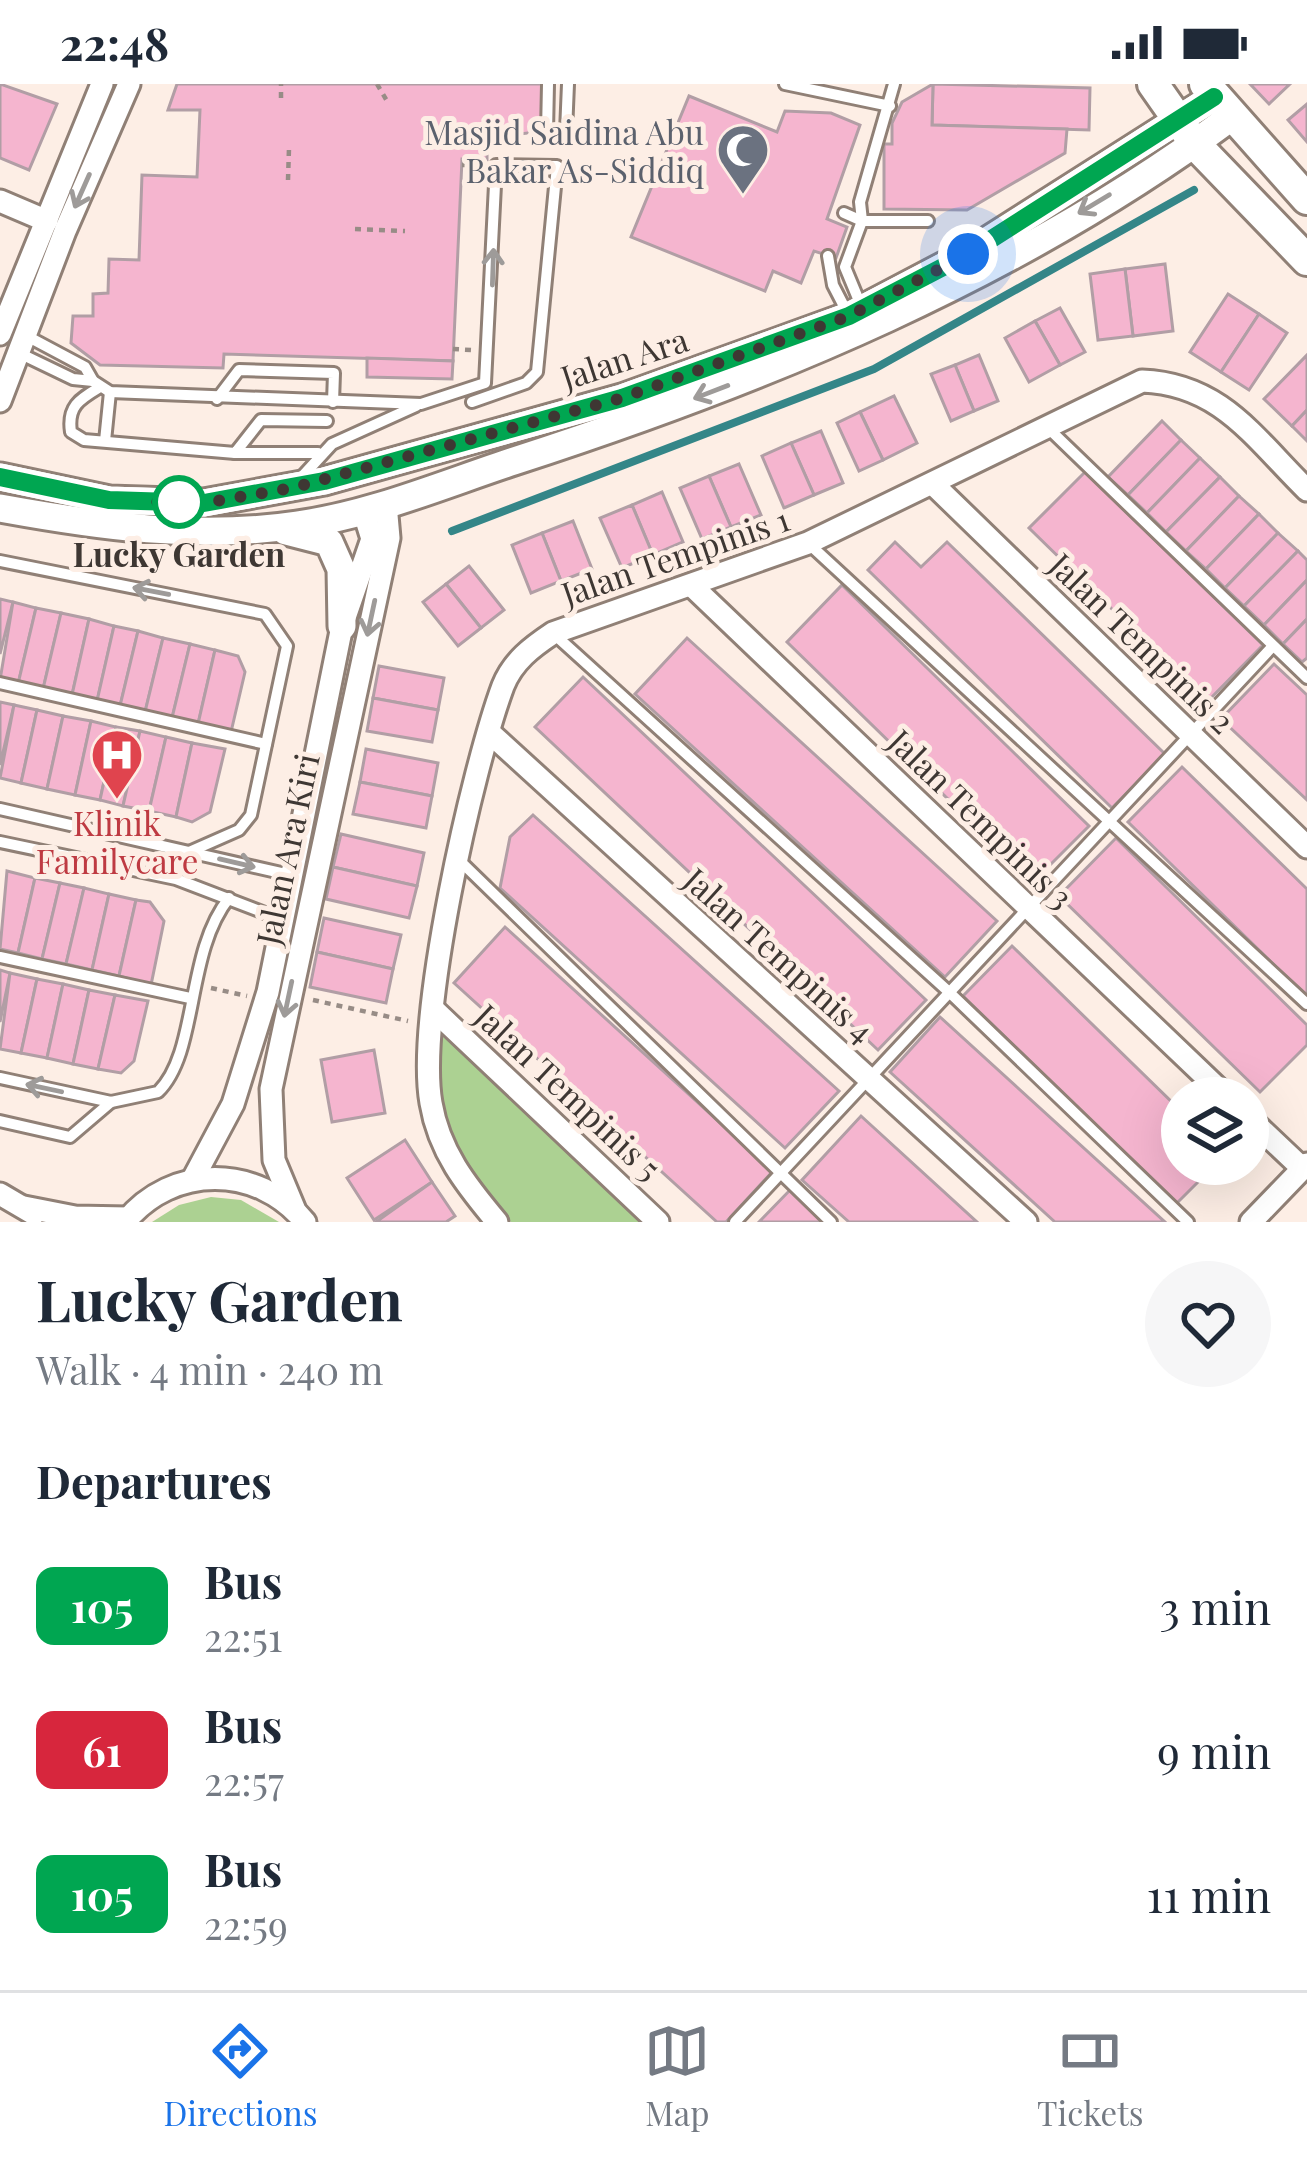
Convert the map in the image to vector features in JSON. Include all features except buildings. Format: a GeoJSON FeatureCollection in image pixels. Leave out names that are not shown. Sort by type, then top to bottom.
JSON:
{"type":"FeatureCollection","features":[{"type":"Feature","properties":{"kind":"main road"},"geometry":{"type":"LineString","coordinates":[[1153,84],[1187,133],[1307,260]]}},
{"type":"Feature","properties":{"kind":"main road"},"geometry":{"type":"LineString","coordinates":[[1217,99],[1307,199]]}},
{"type":"Feature","properties":{"kind":"street"},"geometry":{"type":"LineString","coordinates":[[0,401],[47,220],[102,84]]}},
{"type":"Feature","properties":{"kind":"street"},"geometry":{"type":"LineString","coordinates":[[14,340],[129,84]]}},
{"type":"Feature","properties":{"kind":"street","name":"Jalan Ara"},"geometry":{"type":"LineString","coordinates":[[0,508],[105,528],[264,528],[374,507],[629,424],[861,322],[968,254],[1187,133],[1217,99]]}},
{"type":"Feature","properties":{"kind":"street"},"geometry":{"type":"LineString","coordinates":[[0,201],[47,220]]}},
{"type":"Feature","properties":{"kind":"street","name":"Jalan Ara"},"geometry":{"type":"LineString","coordinates":[[0,477],[109,500],[204,503],[292,488],[622,398],[861,322]]}},
{"type":"Feature","properties":{"kind":"street","name":"Jalan Tempinis 1"},"geometry":{"type":"LineString","coordinates":[[497,1222],[440,1144],[427,1072],[459,860],[491,734],[516,662],[553,632],[808,543],[1142,381],[1176,382],[1227,411],[1307,490]]}},
{"type":"Feature","properties":{"kind":"street"},"geometry":{"type":"LineString","coordinates":[[374,507],[401,475],[457,446]]}},
{"type":"Feature","properties":{"kind":"street","name":"Jalan Tempinis 2"},"geometry":{"type":"LineString","coordinates":[[934,485],[1307,847]]}},
{"type":"Feature","properties":{"kind":"street","name":"Jalan Ara Kiri"},"geometry":{"type":"LineString","coordinates":[[193,1179],[249,1061],[283,920],[342,626],[372,539],[374,507]]}},
{"type":"Feature","properties":{"kind":"street","name":"Jalan Ara Kiri"},"geometry":{"type":"LineString","coordinates":[[299,1215],[274,1160],[271,1089],[388,538],[374,507]]}},
{"type":"Feature","properties":{"kind":"street"},"geometry":{"type":"LineString","coordinates":[[264,528],[329,542],[341,569],[342,626]]}},
{"type":"Feature","properties":{"kind":"street","name":"Jalan Tempinis 3"},"geometry":{"type":"LineString","coordinates":[[691,585],[1206,1077]]}},
{"type":"Feature","properties":{"kind":"street","name":"Jalan Tempinis 4"},"geometry":{"type":"LineString","coordinates":[[491,734],[1026,1222]]}},
{"type":"Feature","properties":{"kind":"street","name":"Jalan Tempinis 5"},"geometry":{"type":"LineString","coordinates":[[432,1018],[658,1222]]}},
{"type":"Feature","properties":{"kind":"street"},"geometry":{"type":"LineString","coordinates":[[1251,1222],[1305,1166],[1269,1136]]}},
{"type":"Feature","properties":{"kind":"street"},"geometry":{"type":"LineString","coordinates":[[24,1207],[126,1220],[146,1200],[193,1179],[247,1181],[299,1215]]}},
{"type":"Feature","properties":{"kind":"street"},"geometry":{"type":"LineString","coordinates":[[0,1194],[44,1222]]}},
{"type":"Feature","properties":{"kind":"lane"},"geometry":{"type":"LineString","coordinates":[[547,132],[548,84]]}},
{"type":"Feature","properties":{"kind":"lane"},"geometry":{"type":"LineString","coordinates":[[566,132],[568,84]]}},
{"type":"Feature","properties":{"kind":"lane"},"geometry":{"type":"LineString","coordinates":[[785,84],[890,106]]}},
{"type":"Feature","properties":{"kind":"lane"},"geometry":{"type":"LineString","coordinates":[[861,322],[844,267],[862,221],[860,202],[893,84]]}},
{"type":"Feature","properties":{"kind":"lane"},"geometry":{"type":"LineString","coordinates":[[421,404],[217,399],[101,387],[75,402],[69,418],[71,432],[105,441],[235,453],[318,453],[421,404],[485,383],[496,165],[557,166],[537,372],[526,382],[472,402]]}},
{"type":"Feature","properties":{"kind":"lane"},"geometry":{"type":"LineString","coordinates":[[860,202],[842,219],[928,221]]}},
{"type":"Feature","properties":{"kind":"lane"},"geometry":{"type":"LineString","coordinates":[[828,256],[832,285],[861,322]]}},
{"type":"Feature","properties":{"kind":"lane"},"geometry":{"type":"LineString","coordinates":[[14,340],[86,367],[101,387],[105,441]]}},
{"type":"Feature","properties":{"kind":"lane"},"geometry":{"type":"LineString","coordinates":[[217,399],[239,370],[334,373],[333,402]]}},
{"type":"Feature","properties":{"kind":"lane"},"geometry":{"type":"LineString","coordinates":[[235,453],[260,420],[327,421]]}},
{"type":"Feature","properties":{"kind":"lane"},"geometry":{"type":"LineString","coordinates":[[1046,426],[1307,678]]}},
{"type":"Feature","properties":{"kind":"lane"},"geometry":{"type":"LineString","coordinates":[[292,488],[318,453]]}},
{"type":"Feature","properties":{"kind":"lane"},"geometry":{"type":"LineString","coordinates":[[808,543],[1307,1004]]}},
{"type":"Feature","properties":{"kind":"lane"},"geometry":{"type":"LineString","coordinates":[[0,561],[265,614],[287,646],[250,815],[239,830],[189,852]]}},
{"type":"Feature","properties":{"kind":"lane"},"geometry":{"type":"LineString","coordinates":[[553,632],[949,992],[1188,1222]]}},
{"type":"Feature","properties":{"kind":"lane"},"geometry":{"type":"LineString","coordinates":[[735,1222],[1273,646]]}},
{"type":"Feature","properties":{"kind":"lane"},"geometry":{"type":"LineString","coordinates":[[0,683],[266,744]]}},
{"type":"Feature","properties":{"kind":"lane"},"geometry":{"type":"LineString","coordinates":[[0,809],[290,874]]}},
{"type":"Feature","properties":{"kind":"lane"},"geometry":{"type":"LineString","coordinates":[[0,842],[176,879],[283,920]]}},
{"type":"Feature","properties":{"kind":"lane"},"geometry":{"type":"LineString","coordinates":[[459,860],[831,1222]]}},
{"type":"Feature","properties":{"kind":"lane"},"geometry":{"type":"LineString","coordinates":[[0,1078],[110,1102],[136,1099],[168,1082],[200,954],[230,898]]}},
{"type":"Feature","properties":{"kind":"lane"},"geometry":{"type":"LineString","coordinates":[[0,957],[190,998]]}},
{"type":"Feature","properties":{"kind":"lane"},"geometry":{"type":"LineString","coordinates":[[0,1121],[70,1137],[110,1102]]}},
{"type":"Feature","properties":{"kind":"path"},"geometry":{"type":"LineString","coordinates":[[281,84],[281,98]]}},
{"type":"Feature","properties":{"kind":"path"},"geometry":{"type":"LineString","coordinates":[[377,84],[387,101]]}},
{"type":"Feature","properties":{"kind":"path"},"geometry":{"type":"LineString","coordinates":[[288,180],[289,148]]}},
{"type":"Feature","properties":{"kind":"path"},"geometry":{"type":"LineString","coordinates":[[355,230],[405,230]]}},
{"type":"Feature","properties":{"kind":"path"},"geometry":{"type":"LineString","coordinates":[[322,1002],[432,1018]]}},
{"type":"Feature","properties":{"kind":"green space"},"geometry":{"type":"Polygon","coordinates":[[[436,1016],[645,1222],[511,1222],[461,1166],[438,1102],[436,1016]]]}},
{"type":"Feature","properties":{"kind":"green space"},"geometry":{"type":"Polygon","coordinates":[[[211,1197],[241,1200],[279,1222],[152,1222],[179,1205],[211,1197]]]}},
{"type":"Feature","properties":{"kind":"waterway"},"geometry":{"type":"LineString","coordinates":[[452,531],[874,369],[1194,190]]}},
{"type":"Feature","properties":{"kind":"bus line","name":"105"},"geometry":{"type":"LineString","coordinates":[[0,477],[109,500],[204,503],[324,481],[622,398],[849,316],[968,254],[1214,97]]}},
{"type":"Feature","properties":{"kind":"place","name":"Masjid Saidina Abu Bakar As-Siddiq"},"geometry":{"type":"Point","coordinates":[743,196]}},
{"type":"Feature","properties":{"kind":"place","name":"Lucky Garden"},"geometry":{"type":"Point","coordinates":[179,502]}},
{"type":"Feature","properties":{"kind":"place","name":"Klinik Familycare"},"geometry":{"type":"Point","coordinates":[117,801]}},
{"type":"Feature","properties":{"kind":"route"},"geometry":{"type":"LineString","coordinates":[[179,502],[156,502],[204,503],[292,488],[622,398],[849,316],[968,254]]}}]}
